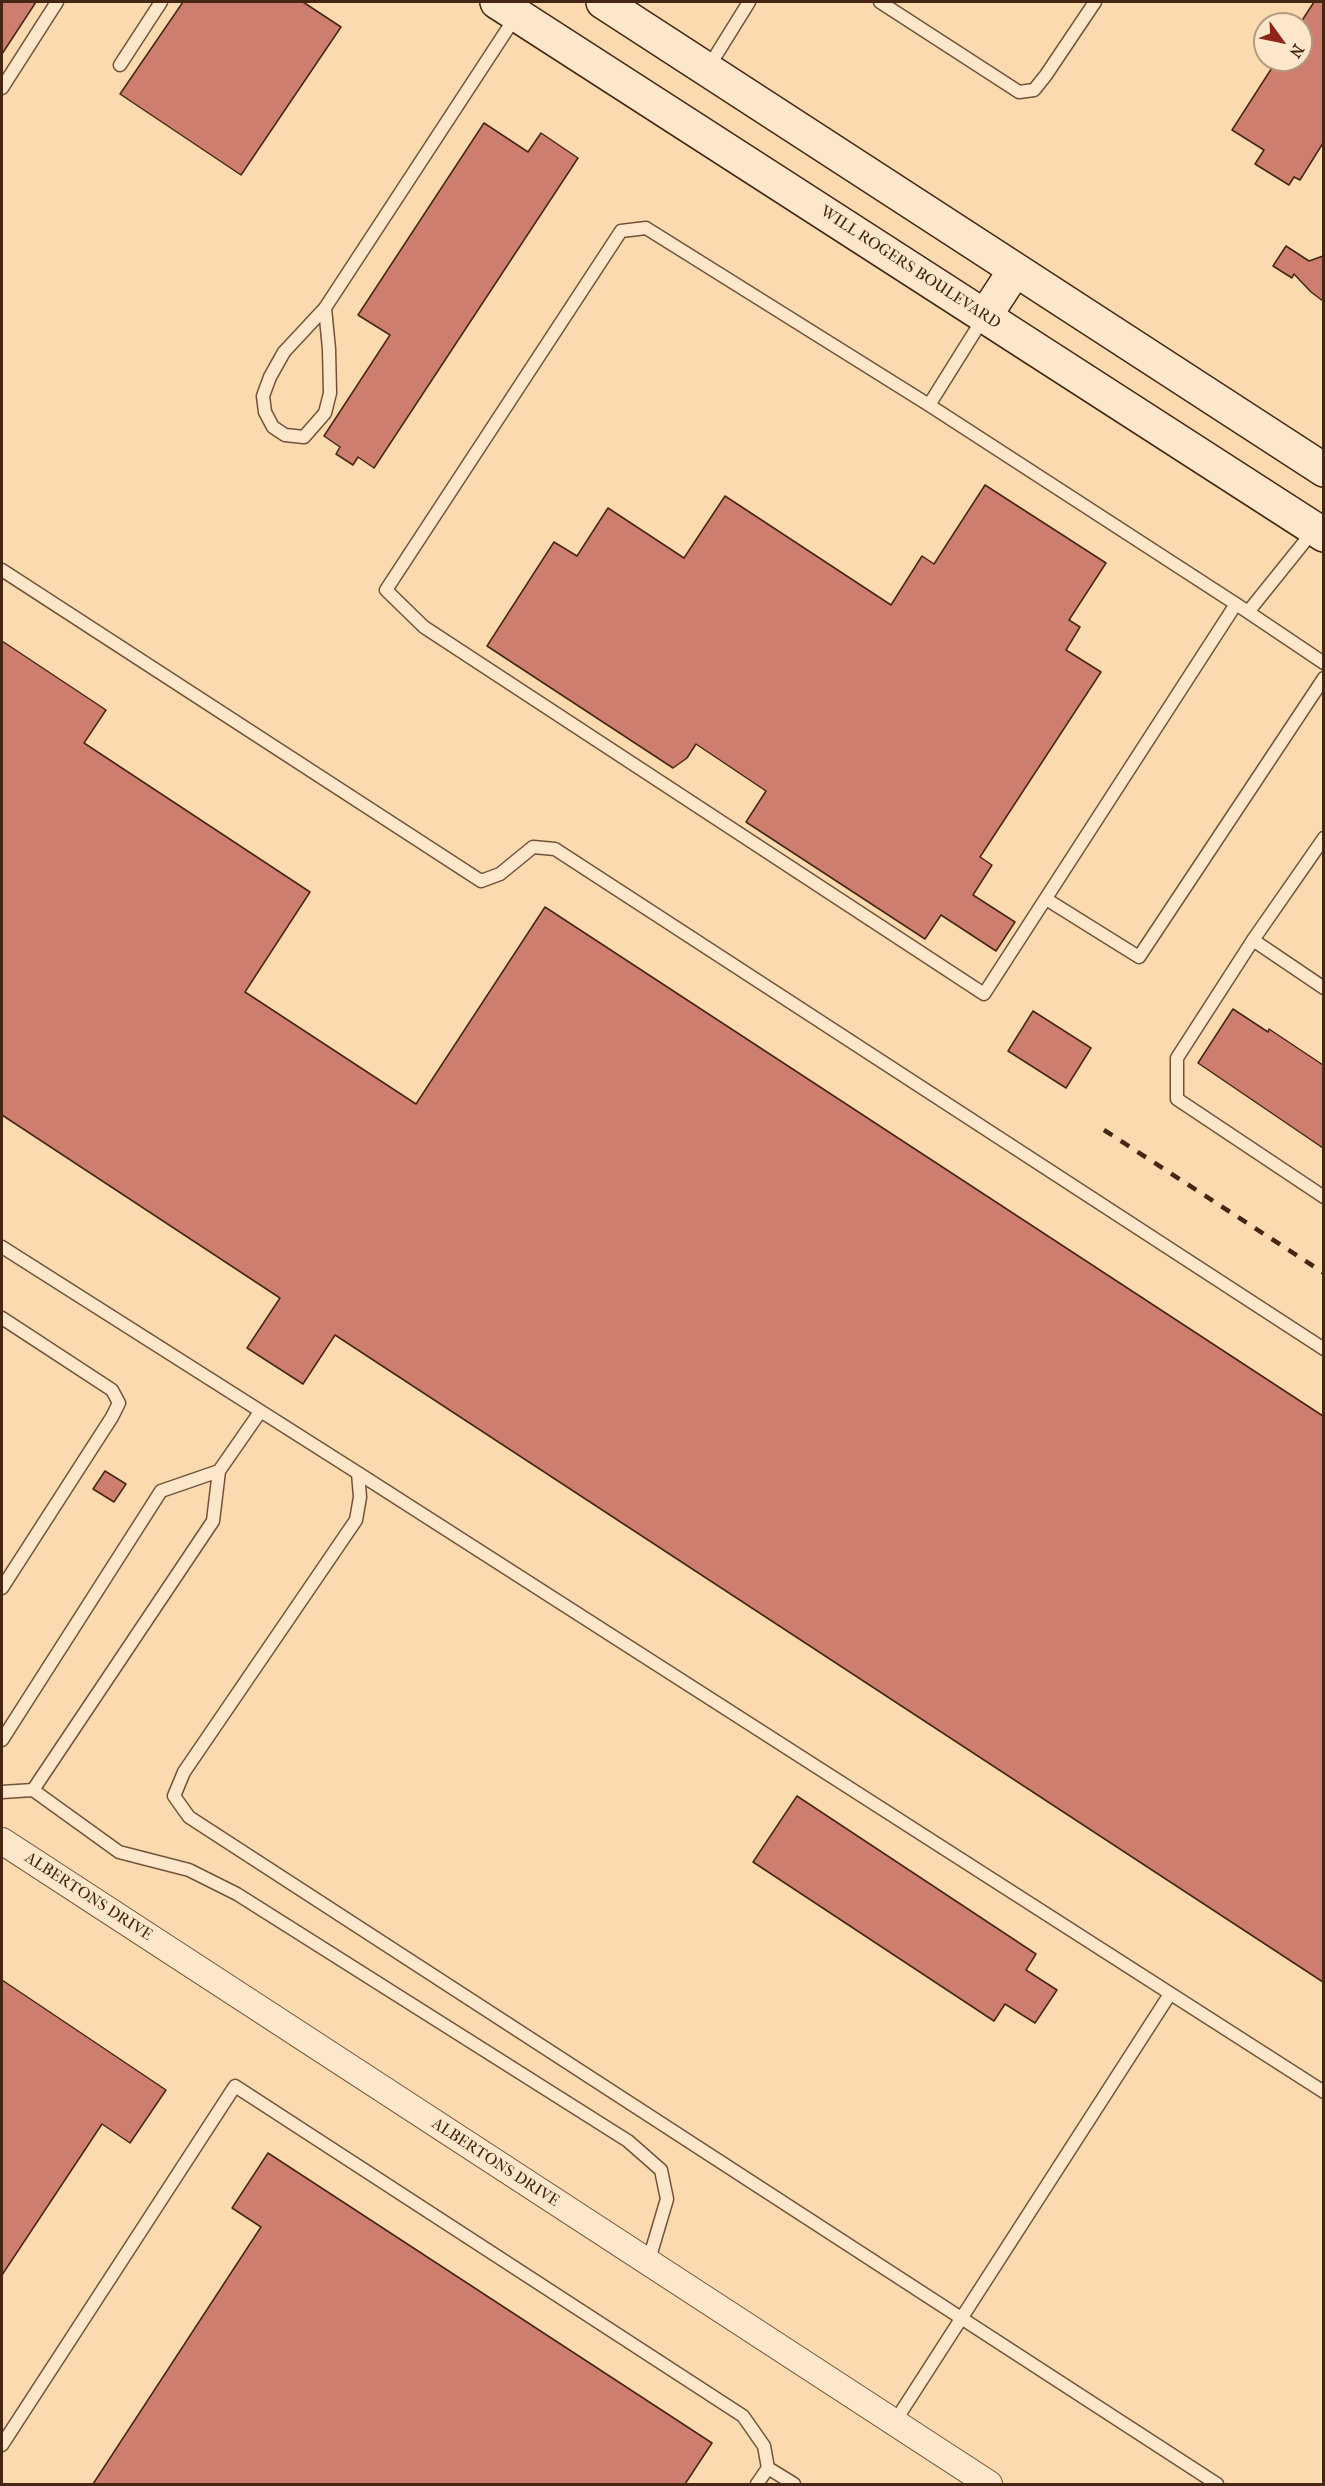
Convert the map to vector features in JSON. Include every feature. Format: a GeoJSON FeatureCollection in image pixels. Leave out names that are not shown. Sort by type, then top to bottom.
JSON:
{"type":"FeatureCollection","features":[{"type":"Feature","properties":{"kind":"main road"},"geometry":{"type":"LineString","coordinates":[[603,2],[1323,470]]}},
{"type":"Feature","properties":{"kind":"main road","name":"WILL ROGERS BOULEVARD"},"geometry":{"type":"LineString","coordinates":[[513,6],[985,316],[1320,526]]}},
{"type":"Feature","properties":{"kind":"main road"},"geometry":{"type":"LineString","coordinates":[[985,316],[1015,270]]}},
{"type":"Feature","properties":{"kind":"street","name":"ALBERTONS DRIVE"},"geometry":{"type":"LineString","coordinates":[[2,1841],[989,2484]]}},
{"type":"Feature","properties":{"kind":"lane"},"geometry":{"type":"LineString","coordinates":[[2,88],[57,2]]}},
{"type":"Feature","properties":{"kind":"lane"},"geometry":{"type":"LineString","coordinates":[[120,66],[161,2]]}},
{"type":"Feature","properties":{"kind":"lane"},"geometry":{"type":"LineString","coordinates":[[707,69],[749,2]]}},
{"type":"Feature","properties":{"kind":"lane"},"geometry":{"type":"LineString","coordinates":[[880,2],[1019,92],[1034,90],[1095,2]]}},
{"type":"Feature","properties":{"kind":"lane"},"geometry":{"type":"LineString","coordinates":[[325,308],[330,393],[325,413],[304,437],[285,435],[273,427],[265,412],[263,396],[270,377],[284,352],[325,308],[513,6]]}},
{"type":"Feature","properties":{"kind":"lane"},"geometry":{"type":"LineString","coordinates":[[1236,604],[984,994],[424,627],[386,590],[621,231],[646,228],[929,405],[1236,604],[1323,663]]}},
{"type":"Feature","properties":{"kind":"lane"},"geometry":{"type":"LineString","coordinates":[[929,405],[985,316]]}},
{"type":"Feature","properties":{"kind":"lane"},"geometry":{"type":"LineString","coordinates":[[1248,612],[1320,526]]}},
{"type":"Feature","properties":{"kind":"lane"},"geometry":{"type":"LineString","coordinates":[[2,570],[481,881],[500,874],[532,847],[555,849],[1323,1349]]}},
{"type":"Feature","properties":{"kind":"lane"},"geometry":{"type":"LineString","coordinates":[[1046,899],[1139,957],[1323,678]]}},
{"type":"Feature","properties":{"kind":"lane"},"geometry":{"type":"LineString","coordinates":[[1323,838],[1253,940],[1178,1058],[1177,1099],[1323,1197]]}},
{"type":"Feature","properties":{"kind":"lane"},"geometry":{"type":"LineString","coordinates":[[1253,940],[1323,988]]}},
{"type":"Feature","properties":{"kind":"lane"},"geometry":{"type":"LineString","coordinates":[[2,1247],[1323,2092]]}},
{"type":"Feature","properties":{"kind":"lane"},"geometry":{"type":"LineString","coordinates":[[2,1318],[111,1390],[119,1403],[112,1418],[2,1588]]}},
{"type":"Feature","properties":{"kind":"lane"},"geometry":{"type":"LineString","coordinates":[[33,1790],[213,1521],[219,1471],[260,1412]]}},
{"type":"Feature","properties":{"kind":"lane"},"geometry":{"type":"LineString","coordinates":[[2,1740],[160,1491],[219,1471]]}},
{"type":"Feature","properties":{"kind":"lane"},"geometry":{"type":"LineString","coordinates":[[358,1473],[360,1497],[356,1520],[184,1772],[174,1796],[189,1817],[1217,2484]]}},
{"type":"Feature","properties":{"kind":"lane"},"geometry":{"type":"LineString","coordinates":[[2,1792],[33,1790],[119,1852],[189,1870],[237,1894],[628,2141],[661,2170],[667,2199],[648,2263]]}},
{"type":"Feature","properties":{"kind":"lane"},"geometry":{"type":"LineString","coordinates":[[894,2423],[1170,1994]]}},
{"type":"Feature","properties":{"kind":"lane"},"geometry":{"type":"LineString","coordinates":[[2,2445],[235,2086],[743,2415],[764,2446],[768,2468],[757,2484]]}},
{"type":"Feature","properties":{"kind":"lane"},"geometry":{"type":"LineString","coordinates":[[768,2468],[794,2484]]}},
{"type":"Feature","properties":{"kind":"building"},"geometry":{"type":"Polygon","coordinates":[[[2,2],[36,2],[2,54],[2,2]]]}},
{"type":"Feature","properties":{"kind":"building"},"geometry":{"type":"Polygon","coordinates":[[[183,2],[303,2],[341,27],[241,175],[120,94],[183,2]]]}},
{"type":"Feature","properties":{"kind":"building"},"geometry":{"type":"Polygon","coordinates":[[[1314,2],[1323,2],[1323,143],[1300,180],[1294,177],[1289,185],[1255,164],[1264,150],[1232,130],[1269,72],[1313,72],[1313,12],[1308,12],[1314,2]]]}},
{"type":"Feature","properties":{"kind":"building"},"geometry":{"type":"Polygon","coordinates":[[[484,123],[528,152],[541,133],[578,158],[374,468],[358,457],[353,465],[336,454],[340,447],[324,436],[390,335],[358,315],[484,123]]]}},
{"type":"Feature","properties":{"kind":"building"},"geometry":{"type":"Polygon","coordinates":[[[1286,246],[1309,261],[1323,256],[1323,301],[1294,274],[1292,278],[1273,266],[1286,246]]]}},
{"type":"Feature","properties":{"kind":"building"},"geometry":{"type":"Polygon","coordinates":[[[985,485],[1106,563],[1069,620],[1080,627],[1066,650],[1101,672],[980,857],[992,865],[973,895],[1015,922],[996,951],[941,915],[925,939],[746,822],[766,791],[696,744],[687,758],[673,768],[487,646],[554,542],[577,556],[608,508],[684,558],[725,496],[891,605],[922,556],[934,564],[985,485]]]}},
{"type":"Feature","properties":{"kind":"building"},"geometry":{"type":"Polygon","coordinates":[[[2,641],[106,710],[84,743],[310,892],[245,992],[416,1104],[545,907],[1323,1416],[1323,1982],[335,1335],[303,1384],[247,1348],[280,1298],[2,1115],[2,641]]]}},
{"type":"Feature","properties":{"kind":"building"},"geometry":{"type":"Polygon","coordinates":[[[1233,1009],[1268,1032],[1269,1029],[1323,1065],[1323,1148],[1198,1063],[1233,1009]]]}},
{"type":"Feature","properties":{"kind":"building"},"geometry":{"type":"Polygon","coordinates":[[[1033,1011],[1091,1048],[1066,1088],[1008,1051],[1033,1011]]]}},
{"type":"Feature","properties":{"kind":"building"},"geometry":{"type":"Polygon","coordinates":[[[105,1471],[126,1484],[114,1502],[93,1489],[105,1471]]]}},
{"type":"Feature","properties":{"kind":"building"},"geometry":{"type":"Polygon","coordinates":[[[797,1796],[1036,1954],[1026,1970],[1057,1990],[1035,2023],[1005,2004],[994,2021],[753,1862],[797,1796]]]}},
{"type":"Feature","properties":{"kind":"building"},"geometry":{"type":"Polygon","coordinates":[[[2,1980],[166,2090],[130,2143],[102,2124],[2,2275],[2,1980]]]}},
{"type":"Feature","properties":{"kind":"building"},"geometry":{"type":"Polygon","coordinates":[[[268,2153],[712,2443],[685,2484],[93,2484],[261,2227],[232,2208],[268,2153]]]}},
{"type":"Feature","properties":{"kind":"railway"},"geometry":{"type":"LineString","coordinates":[[1104,1130],[1324,1273]]}}]}
